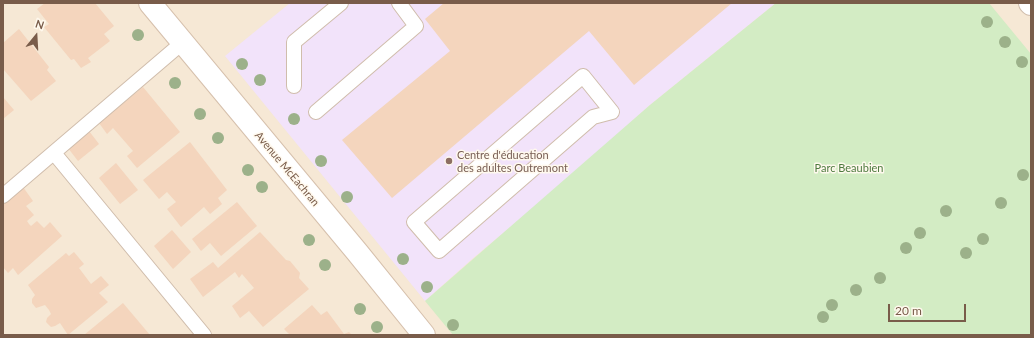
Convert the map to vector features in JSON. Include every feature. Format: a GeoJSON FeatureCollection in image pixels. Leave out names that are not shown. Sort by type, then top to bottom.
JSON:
{"type":"FeatureCollection","features":[{"type":"Feature","properties":{"kind":"street","name":"Avenue McEachran"},"geometry":{"type":"LineString","coordinates":[[150,3],[424,335]]}},
{"type":"Feature","properties":{"kind":"lane"},"geometry":{"type":"LineString","coordinates":[[294,86],[294,42],[341,3]]}},
{"type":"Feature","properties":{"kind":"lane"},"geometry":{"type":"LineString","coordinates":[[316,112],[416,26],[399,3]]}},
{"type":"Feature","properties":{"kind":"lane"},"geometry":{"type":"LineString","coordinates":[[3,196],[182,43]]}},
{"type":"Feature","properties":{"kind":"lane"},"geometry":{"type":"LineString","coordinates":[[583,76],[612,112],[592,117],[439,251],[414,222],[583,76]]}},
{"type":"Feature","properties":{"kind":"lane"},"geometry":{"type":"LineString","coordinates":[[54,153],[204,335]]}},
{"type":"Feature","properties":{"kind":"shaded area"},"geometry":{"type":"Polygon","coordinates":[[[3,3],[1031,3],[1031,335],[3,335],[3,3]]]}},
{"type":"Feature","properties":{"kind":"shaded area","name":"Centre d'éducation des adultes Outremont"},"geometry":{"type":"Polygon","coordinates":[[[290,3],[776,3],[650,105],[564,182],[471,260],[425,301],[225,56],[290,3]]]}},
{"type":"Feature","properties":{"kind":"green space","name":"Parc Beaubien"},"geometry":{"type":"Polygon","coordinates":[[[776,3],[989,3],[1031,54],[1031,335],[453,335],[425,301],[650,105],[776,3]]]}},
{"type":"Feature","properties":{"kind":"building"},"geometry":{"type":"Polygon","coordinates":[[[45,3],[95,3],[114,26],[104,34],[110,41],[88,58],[91,62],[81,68],[74,59],[71,60],[44,27],[49,24],[37,9],[45,3]]]}},
{"type":"Feature","properties":{"kind":"building"},"geometry":{"type":"Polygon","coordinates":[[[444,3],[732,3],[634,85],[589,31],[392,198],[342,140],[450,51],[425,19],[444,3]]]}},
{"type":"Feature","properties":{"kind":"building"},"geometry":{"type":"Polygon","coordinates":[[[19,29],[49,67],[47,70],[56,81],[31,101],[3,69],[3,43],[19,29]]]}},
{"type":"Feature","properties":{"kind":"building"},"geometry":{"type":"Polygon","coordinates":[[[143,87],[180,132],[137,168],[127,156],[133,151],[113,128],[107,134],[99,123],[143,87]]]}},
{"type":"Feature","properties":{"kind":"building"},"geometry":{"type":"Polygon","coordinates":[[[3,97],[14,110],[3,119],[3,97]]]}},
{"type":"Feature","properties":{"kind":"building"},"geometry":{"type":"Polygon","coordinates":[[[89,131],[99,144],[78,161],[68,148],[89,131]]]}},
{"type":"Feature","properties":{"kind":"building"},"geometry":{"type":"Polygon","coordinates":[[[190,142],[227,190],[218,198],[222,204],[210,214],[204,207],[181,227],[167,209],[176,202],[167,192],[159,199],[143,180],[190,142]]]}},
{"type":"Feature","properties":{"kind":"building"},"geometry":{"type":"Polygon","coordinates":[[[116,163],[138,190],[120,204],[99,178],[116,163]]]}},
{"type":"Feature","properties":{"kind":"building"},"geometry":{"type":"Polygon","coordinates":[[[23,187],[33,201],[26,206],[34,215],[27,221],[29,224],[31,226],[37,221],[44,228],[50,222],[62,236],[18,275],[13,268],[8,273],[3,267],[3,204],[23,187]]]}},
{"type":"Feature","properties":{"kind":"building"},"geometry":{"type":"Polygon","coordinates":[[[237,202],[257,226],[221,256],[210,243],[201,251],[192,239],[237,202]]]}},
{"type":"Feature","properties":{"kind":"building"},"geometry":{"type":"Polygon","coordinates":[[[172,230],[191,252],[173,269],[154,246],[172,230]]]}},
{"type":"Feature","properties":{"kind":"building"},"geometry":{"type":"Polygon","coordinates":[[[260,232],[286,260],[290,261],[300,273],[299,278],[309,289],[263,327],[249,311],[240,318],[232,306],[254,288],[242,274],[239,278],[235,272],[203,297],[190,279],[213,262],[218,268],[260,232]]]}},
{"type":"Feature","properties":{"kind":"building"},"geometry":{"type":"Polygon","coordinates":[[[74,252],[84,264],[79,268],[91,284],[101,276],[109,285],[99,293],[108,302],[68,335],[60,323],[51,327],[46,322],[47,318],[51,314],[45,305],[36,308],[32,303],[32,299],[35,295],[28,285],[66,253],[69,256],[74,252]]]}},
{"type":"Feature","properties":{"kind":"building"},"geometry":{"type":"Polygon","coordinates":[[[123,303],[150,335],[84,335],[123,303]]]}},
{"type":"Feature","properties":{"kind":"building"},"geometry":{"type":"Polygon","coordinates":[[[312,305],[321,315],[327,311],[344,334],[349,332],[352,335],[290,335],[284,329],[312,305]]]}},
{"type":"Feature","properties":{"kind":"place","name":"Centre d'éducation des adultes Outremont"},"geometry":{"type":"Point","coordinates":[449,161]}}]}
